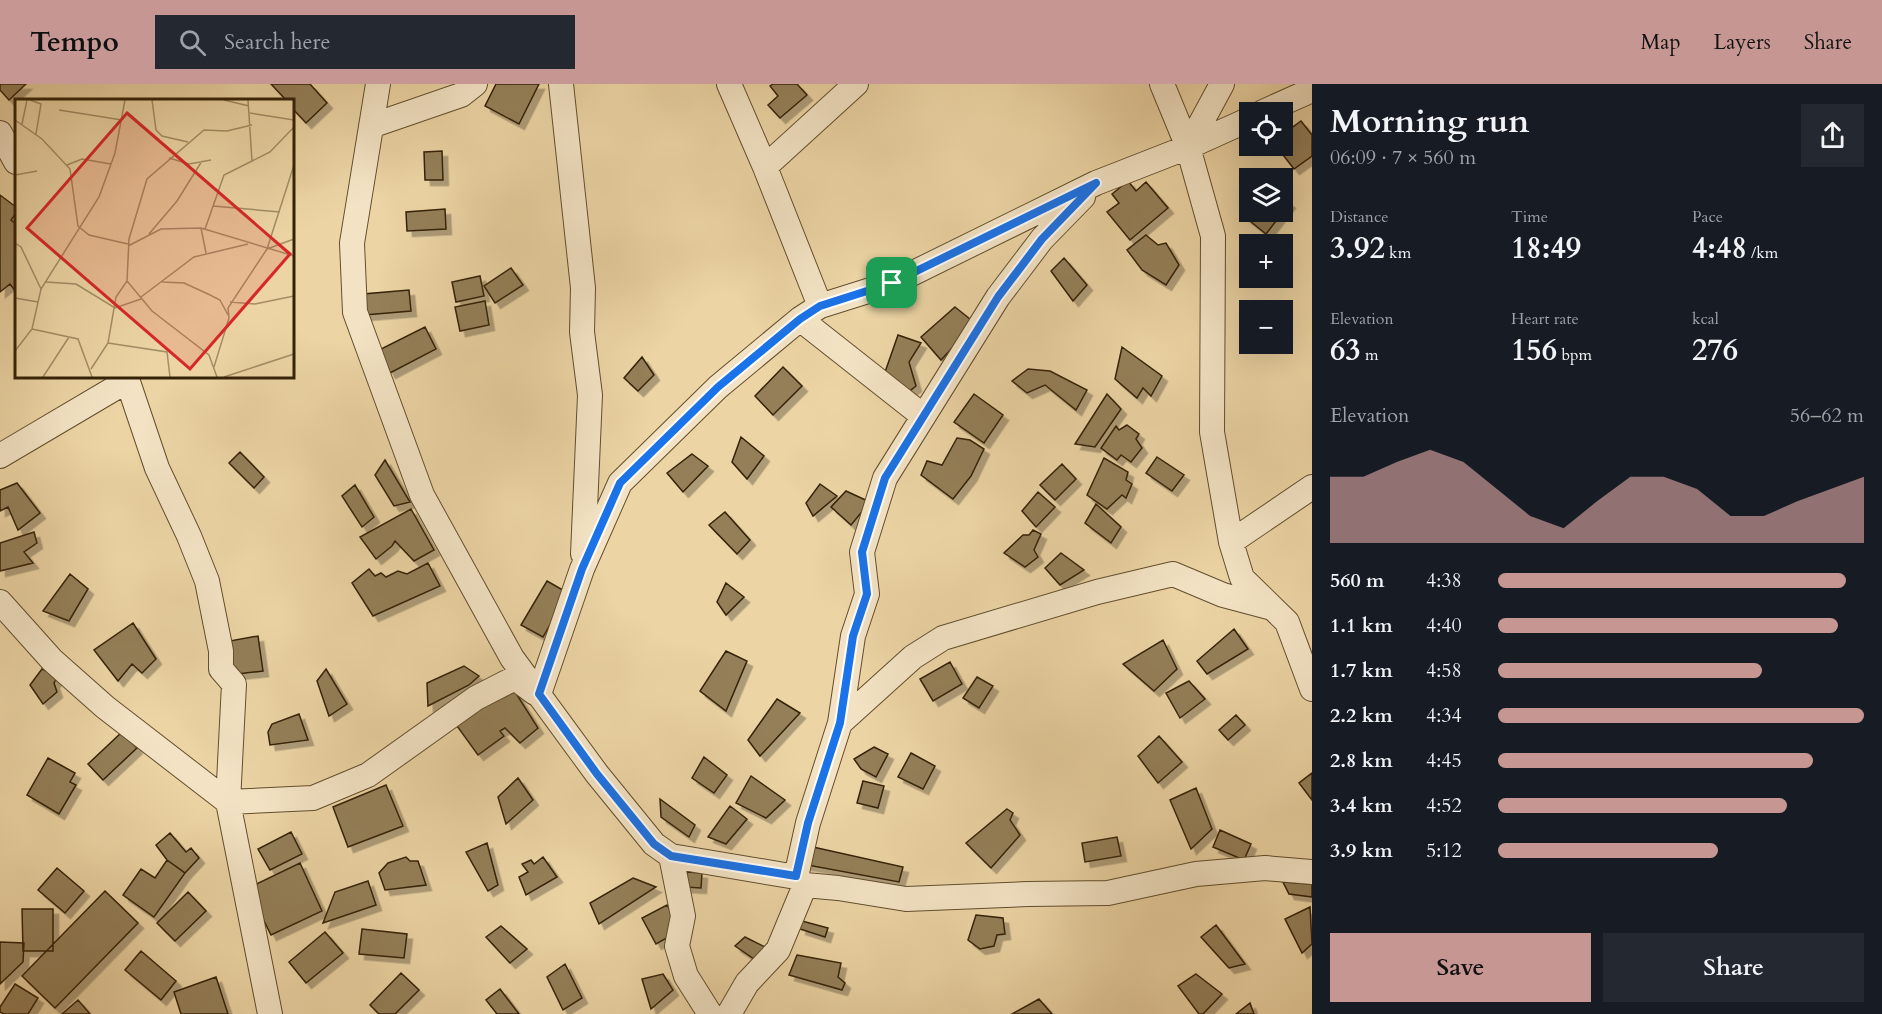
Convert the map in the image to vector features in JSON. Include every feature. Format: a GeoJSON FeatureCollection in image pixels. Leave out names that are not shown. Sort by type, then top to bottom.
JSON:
{"type":"FeatureCollection","features":[{"type":"Feature","properties":{"kind":"street"},"geometry":{"type":"LineString","coordinates":[[378,84],[352,243],[355,312],[422,495],[512,658],[597,774],[654,844],[671,856],[906,899],[1108,893],[1196,874],[1265,868],[1312,872]]}},
{"type":"Feature","properties":{"kind":"street"},"geometry":{"type":"LineString","coordinates":[[371,126],[461,95],[475,84]]}},
{"type":"Feature","properties":{"kind":"street"},"geometry":{"type":"LineString","coordinates":[[561,84],[583,288],[582,332],[591,395],[582,569]]}},
{"type":"Feature","properties":{"kind":"street"},"geometry":{"type":"LineString","coordinates":[[729,84],[765,167],[810,313],[922,416]]}},
{"type":"Feature","properties":{"kind":"street"},"geometry":{"type":"LineString","coordinates":[[765,167],[856,84]]}},
{"type":"Feature","properties":{"kind":"street"},"geometry":{"type":"LineString","coordinates":[[1162,84],[1188,147],[1213,236],[1212,432],[1231,542],[1242,578],[1287,622],[1312,689]]}},
{"type":"Feature","properties":{"kind":"street"},"geometry":{"type":"LineString","coordinates":[[1188,147],[1222,84]]}},
{"type":"Feature","properties":{"kind":"street"},"geometry":{"type":"LineString","coordinates":[[1285,102],[1312,90]]}},
{"type":"Feature","properties":{"kind":"street"},"geometry":{"type":"LineString","coordinates":[[538,694],[582,569],[620,483],[718,387],[810,313],[892,283],[1096,183],[1188,147],[1239,124]]}},
{"type":"Feature","properties":{"kind":"street"},"geometry":{"type":"LineString","coordinates":[[1,136],[15,160]]}},
{"type":"Feature","properties":{"kind":"street"},"geometry":{"type":"LineString","coordinates":[[729,1014],[747,983],[778,950],[801,881],[808,823],[840,723],[853,636],[867,594],[862,552],[885,478],[998,297],[1042,239],[1096,183]]}},
{"type":"Feature","properties":{"kind":"street"},"geometry":{"type":"LineString","coordinates":[[0,456],[127,379],[158,468],[207,581],[221,651],[221,669],[234,684],[228,802],[270,1014]]}},
{"type":"Feature","properties":{"kind":"street"},"geometry":{"type":"LineString","coordinates":[[1231,542],[1312,487]]}},
{"type":"Feature","properties":{"kind":"street"},"geometry":{"type":"LineString","coordinates":[[840,723],[913,657],[943,638],[1097,592],[1173,574],[1223,596],[1272,608]]}},
{"type":"Feature","properties":{"kind":"street"},"geometry":{"type":"LineString","coordinates":[[0,602],[52,660],[96,699],[228,802],[313,798],[368,775],[476,698],[515,678],[538,694]]}},
{"type":"Feature","properties":{"kind":"street"},"geometry":{"type":"LineString","coordinates":[[671,856],[683,916],[677,946],[686,976],[710,1014]]}},
{"type":"Feature","properties":{"kind":"building"},"geometry":{"type":"Polygon","coordinates":[[[0,84],[26,84],[9,100],[0,90],[0,84]]]}},
{"type":"Feature","properties":{"kind":"building"},"geometry":{"type":"Polygon","coordinates":[[[271,84],[310,84],[327,103],[306,123],[294,110],[294,99],[285,99],[271,84]]]}},
{"type":"Feature","properties":{"kind":"building"},"geometry":{"type":"Polygon","coordinates":[[[496,84],[539,84],[519,124],[485,106],[496,84]]]}},
{"type":"Feature","properties":{"kind":"building"},"geometry":{"type":"Polygon","coordinates":[[[797,84],[807,95],[780,118],[768,105],[778,96],[770,86],[797,84]]]}},
{"type":"Feature","properties":{"kind":"building"},"geometry":{"type":"Polygon","coordinates":[[[1301,121],[1312,135],[1312,156],[1294,169],[1284,156],[1293,156],[1293,127],[1301,121]]]}},
{"type":"Feature","properties":{"kind":"building"},"geometry":{"type":"Polygon","coordinates":[[[442,151],[443,180],[425,180],[424,152],[442,151]]]}},
{"type":"Feature","properties":{"kind":"building"},"geometry":{"type":"Polygon","coordinates":[[[1128,181],[1136,191],[1146,182],[1168,208],[1130,240],[1107,212],[1119,203],[1112,194],[1128,181]]]}},
{"type":"Feature","properties":{"kind":"building"},"geometry":{"type":"Polygon","coordinates":[[[0,195],[15,206],[15,214],[11,220],[15,223],[15,291],[10,284],[0,292],[0,195]]]}},
{"type":"Feature","properties":{"kind":"building"},"geometry":{"type":"Polygon","coordinates":[[[445,209],[446,229],[407,231],[406,212],[445,209]]]}},
{"type":"Feature","properties":{"kind":"building"},"geometry":{"type":"Polygon","coordinates":[[[1251,222],[1275,222],[1266,234],[1251,222]]]}},
{"type":"Feature","properties":{"kind":"building"},"geometry":{"type":"Polygon","coordinates":[[[1146,235],[1158,245],[1166,243],[1179,265],[1166,285],[1142,270],[1127,250],[1146,235]]]}},
{"type":"Feature","properties":{"kind":"building"},"geometry":{"type":"Polygon","coordinates":[[[1064,258],[1087,285],[1073,301],[1051,271],[1064,258]]]}},
{"type":"Feature","properties":{"kind":"building"},"geometry":{"type":"Polygon","coordinates":[[[511,268],[523,285],[495,303],[484,286],[511,268]]]}},
{"type":"Feature","properties":{"kind":"building"},"geometry":{"type":"Polygon","coordinates":[[[480,276],[484,296],[456,302],[452,282],[480,276]]]}},
{"type":"Feature","properties":{"kind":"building"},"geometry":{"type":"Polygon","coordinates":[[[409,290],[411,311],[365,315],[363,294],[409,290]]]}},
{"type":"Feature","properties":{"kind":"building"},"geometry":{"type":"Polygon","coordinates":[[[485,301],[489,325],[460,331],[455,307],[485,301]]]}},
{"type":"Feature","properties":{"kind":"building"},"geometry":{"type":"Polygon","coordinates":[[[955,307],[975,323],[941,360],[921,337],[955,307]]]}},
{"type":"Feature","properties":{"kind":"building"},"geometry":{"type":"Polygon","coordinates":[[[425,327],[436,349],[390,373],[379,350],[425,327]]]}},
{"type":"Feature","properties":{"kind":"building"},"geometry":{"type":"Polygon","coordinates":[[[898,335],[921,343],[909,362],[916,386],[906,394],[884,375],[898,335]]]}},
{"type":"Feature","properties":{"kind":"building"},"geometry":{"type":"Polygon","coordinates":[[[1122,347],[1162,376],[1151,396],[1143,388],[1137,398],[1115,379],[1122,347]]]}},
{"type":"Feature","properties":{"kind":"building"},"geometry":{"type":"Polygon","coordinates":[[[642,357],[654,375],[638,391],[624,378],[642,357]]]}},
{"type":"Feature","properties":{"kind":"building"},"geometry":{"type":"Polygon","coordinates":[[[783,367],[802,386],[773,415],[755,396],[783,367]]]}},
{"type":"Feature","properties":{"kind":"building"},"geometry":{"type":"Polygon","coordinates":[[[1028,369],[1050,371],[1087,390],[1076,410],[1045,385],[1027,393],[1012,381],[1028,369]]]}},
{"type":"Feature","properties":{"kind":"building"},"geometry":{"type":"Polygon","coordinates":[[[974,394],[1003,415],[984,443],[954,422],[974,394]]]}},
{"type":"Feature","properties":{"kind":"building"},"geometry":{"type":"Polygon","coordinates":[[[1107,394],[1121,409],[1095,447],[1075,444],[1107,394]]]}},
{"type":"Feature","properties":{"kind":"building"},"geometry":{"type":"Polygon","coordinates":[[[1127,425],[1139,434],[1136,439],[1142,448],[1131,462],[1121,455],[1117,460],[1101,448],[1116,426],[1119,430],[1127,425]]]}},
{"type":"Feature","properties":{"kind":"building"},"geometry":{"type":"Polygon","coordinates":[[[741,437],[764,456],[747,479],[732,462],[741,437]]]}},
{"type":"Feature","properties":{"kind":"building"},"geometry":{"type":"Polygon","coordinates":[[[957,438],[970,440],[984,449],[971,476],[953,499],[921,475],[927,461],[942,465],[957,438]]]}},
{"type":"Feature","properties":{"kind":"building"},"geometry":{"type":"Polygon","coordinates":[[[240,452],[264,477],[254,488],[229,463],[240,452]]]}},
{"type":"Feature","properties":{"kind":"building"},"geometry":{"type":"Polygon","coordinates":[[[692,454],[708,466],[683,492],[667,473],[692,454]]]}},
{"type":"Feature","properties":{"kind":"building"},"geometry":{"type":"Polygon","coordinates":[[[1157,457],[1184,475],[1172,491],[1146,473],[1157,457]]]}},
{"type":"Feature","properties":{"kind":"building"},"geometry":{"type":"Polygon","coordinates":[[[1104,458],[1128,472],[1126,480],[1132,484],[1126,498],[1122,495],[1107,509],[1087,495],[1104,458]]]}},
{"type":"Feature","properties":{"kind":"building"},"geometry":{"type":"Polygon","coordinates":[[[385,460],[410,502],[394,506],[375,475],[385,460]]]}},
{"type":"Feature","properties":{"kind":"building"},"geometry":{"type":"Polygon","coordinates":[[[1062,464],[1076,479],[1055,500],[1040,485],[1062,464]]]}},
{"type":"Feature","properties":{"kind":"building"},"geometry":{"type":"Polygon","coordinates":[[[17,483],[40,513],[18,530],[8,507],[0,511],[0,490],[17,483]]]}},
{"type":"Feature","properties":{"kind":"building"},"geometry":{"type":"Polygon","coordinates":[[[820,484],[837,496],[813,516],[806,503],[820,484]]]}},
{"type":"Feature","properties":{"kind":"building"},"geometry":{"type":"Polygon","coordinates":[[[355,485],[374,517],[362,527],[342,496],[355,485]]]}},
{"type":"Feature","properties":{"kind":"building"},"geometry":{"type":"Polygon","coordinates":[[[846,491],[870,502],[851,525],[831,507],[846,491]]]}},
{"type":"Feature","properties":{"kind":"building"},"geometry":{"type":"Polygon","coordinates":[[[1038,492],[1055,507],[1036,527],[1022,511],[1038,492]]]}},
{"type":"Feature","properties":{"kind":"building"},"geometry":{"type":"Polygon","coordinates":[[[1096,504],[1121,527],[1111,543],[1085,523],[1096,504]]]}},
{"type":"Feature","properties":{"kind":"building"},"geometry":{"type":"Polygon","coordinates":[[[411,509],[434,550],[414,561],[395,541],[376,559],[360,537],[411,509]]]}},
{"type":"Feature","properties":{"kind":"building"},"geometry":{"type":"Polygon","coordinates":[[[725,512],[750,540],[737,554],[709,525],[725,512]]]}},
{"type":"Feature","properties":{"kind":"building"},"geometry":{"type":"Polygon","coordinates":[[[1033,530],[1041,534],[1034,550],[1038,557],[1025,567],[1004,553],[1023,535],[1029,535],[1033,530]]]}},
{"type":"Feature","properties":{"kind":"building"},"geometry":{"type":"Polygon","coordinates":[[[34,532],[37,543],[24,552],[33,563],[0,571],[0,543],[34,532]]]}},
{"type":"Feature","properties":{"kind":"building"},"geometry":{"type":"Polygon","coordinates":[[[1061,553],[1084,570],[1060,585],[1045,568],[1061,553]]]}},
{"type":"Feature","properties":{"kind":"building"},"geometry":{"type":"Polygon","coordinates":[[[428,563],[440,586],[373,616],[352,583],[369,569],[375,576],[381,573],[386,577],[398,571],[407,574],[428,563]]]}},
{"type":"Feature","properties":{"kind":"building"},"geometry":{"type":"Polygon","coordinates":[[[70,574],[88,589],[69,621],[43,611],[70,574]]]}},
{"type":"Feature","properties":{"kind":"building"},"geometry":{"type":"Polygon","coordinates":[[[547,581],[568,593],[543,637],[521,625],[547,581]]]}},
{"type":"Feature","properties":{"kind":"building"},"geometry":{"type":"Polygon","coordinates":[[[726,583],[744,597],[726,615],[717,602],[726,583]]]}},
{"type":"Feature","properties":{"kind":"building"},"geometry":{"type":"Polygon","coordinates":[[[133,623],[156,659],[142,673],[132,664],[118,681],[94,650],[133,623]]]}},
{"type":"Feature","properties":{"kind":"building"},"geometry":{"type":"Polygon","coordinates":[[[1234,629],[1248,649],[1207,674],[1197,661],[1234,629]]]}},
{"type":"Feature","properties":{"kind":"building"},"geometry":{"type":"Polygon","coordinates":[[[258,636],[263,671],[229,675],[224,642],[258,636]]]}},
{"type":"Feature","properties":{"kind":"building"},"geometry":{"type":"Polygon","coordinates":[[[1163,640],[1177,669],[1154,691],[1123,664],[1163,640]]]}},
{"type":"Feature","properties":{"kind":"building"},"geometry":{"type":"Polygon","coordinates":[[[726,651],[747,661],[726,711],[700,691],[726,651]]]}},
{"type":"Feature","properties":{"kind":"building"},"geometry":{"type":"Polygon","coordinates":[[[950,662],[962,684],[933,701],[920,679],[950,662]]]}},
{"type":"Feature","properties":{"kind":"building"},"geometry":{"type":"Polygon","coordinates":[[[464,666],[479,676],[469,685],[428,706],[427,683],[464,666]]]}},
{"type":"Feature","properties":{"kind":"building"},"geometry":{"type":"Polygon","coordinates":[[[42,669],[58,676],[54,683],[57,692],[43,704],[30,685],[42,669]]]}},
{"type":"Feature","properties":{"kind":"building"},"geometry":{"type":"Polygon","coordinates":[[[326,669],[347,704],[329,716],[317,681],[326,669]]]}},
{"type":"Feature","properties":{"kind":"building"},"geometry":{"type":"Polygon","coordinates":[[[977,677],[993,686],[979,708],[963,698],[977,677]]]}},
{"type":"Feature","properties":{"kind":"building"},"geometry":{"type":"Polygon","coordinates":[[[1189,681],[1205,699],[1180,718],[1166,693],[1189,681]]]}},
{"type":"Feature","properties":{"kind":"building"},"geometry":{"type":"Polygon","coordinates":[[[512,687],[538,728],[520,743],[505,728],[500,731],[504,736],[478,755],[457,726],[512,687]]]}},
{"type":"Feature","properties":{"kind":"building"},"geometry":{"type":"Polygon","coordinates":[[[777,699],[800,713],[760,756],[748,740],[777,699]]]}},
{"type":"Feature","properties":{"kind":"building"},"geometry":{"type":"Polygon","coordinates":[[[299,714],[308,740],[270,745],[268,732],[272,724],[299,714]]]}},
{"type":"Feature","properties":{"kind":"building"},"geometry":{"type":"Polygon","coordinates":[[[1236,715],[1245,725],[1228,740],[1219,730],[1236,715]]]}},
{"type":"Feature","properties":{"kind":"building"},"geometry":{"type":"Polygon","coordinates":[[[122,732],[137,748],[103,780],[88,764],[122,732]]]}},
{"type":"Feature","properties":{"kind":"building"},"geometry":{"type":"Polygon","coordinates":[[[1159,736],[1182,762],[1158,783],[1138,756],[1159,736]]]}},
{"type":"Feature","properties":{"kind":"building"},"geometry":{"type":"Polygon","coordinates":[[[874,747],[888,754],[876,777],[861,769],[854,759],[874,747]]]}},
{"type":"Feature","properties":{"kind":"building"},"geometry":{"type":"Polygon","coordinates":[[[911,753],[935,766],[923,789],[898,777],[911,753]]]}},
{"type":"Feature","properties":{"kind":"building"},"geometry":{"type":"Polygon","coordinates":[[[704,757],[727,775],[714,793],[692,778],[704,757]]]}},
{"type":"Feature","properties":{"kind":"building"},"geometry":{"type":"Polygon","coordinates":[[[48,758],[75,773],[70,782],[76,785],[59,814],[27,795],[48,758]]]}},
{"type":"Feature","properties":{"kind":"building"},"geometry":{"type":"Polygon","coordinates":[[[1312,773],[1312,800],[1299,783],[1312,773]]]}},
{"type":"Feature","properties":{"kind":"building"},"geometry":{"type":"Polygon","coordinates":[[[751,776],[785,800],[766,818],[736,803],[751,776]]]}},
{"type":"Feature","properties":{"kind":"building"},"geometry":{"type":"Polygon","coordinates":[[[518,778],[533,800],[506,824],[498,797],[518,778]]]}},
{"type":"Feature","properties":{"kind":"building"},"geometry":{"type":"Polygon","coordinates":[[[863,781],[884,786],[878,808],[857,803],[863,781]]]}},
{"type":"Feature","properties":{"kind":"building"},"geometry":{"type":"Polygon","coordinates":[[[386,785],[403,826],[348,847],[333,807],[386,785]]]}},
{"type":"Feature","properties":{"kind":"building"},"geometry":{"type":"Polygon","coordinates":[[[1196,788],[1212,829],[1191,849],[1170,800],[1196,788]]]}},
{"type":"Feature","properties":{"kind":"building"},"geometry":{"type":"Polygon","coordinates":[[[660,799],[695,825],[689,837],[661,817],[660,799]]]}},
{"type":"Feature","properties":{"kind":"building"},"geometry":{"type":"Polygon","coordinates":[[[730,806],[747,819],[726,844],[708,837],[730,806]]]}},
{"type":"Feature","properties":{"kind":"building"},"geometry":{"type":"Polygon","coordinates":[[[1007,809],[1013,813],[1010,820],[1020,835],[991,868],[966,843],[1007,809]]]}},
{"type":"Feature","properties":{"kind":"building"},"geometry":{"type":"Polygon","coordinates":[[[1220,830],[1251,844],[1244,860],[1213,847],[1220,830]]]}},
{"type":"Feature","properties":{"kind":"building"},"geometry":{"type":"Polygon","coordinates":[[[291,832],[302,854],[270,870],[258,849],[291,832]]]}},
{"type":"Feature","properties":{"kind":"building"},"geometry":{"type":"Polygon","coordinates":[[[170,833],[186,852],[191,848],[199,858],[185,873],[167,860],[156,845],[170,833]]]}},
{"type":"Feature","properties":{"kind":"building"},"geometry":{"type":"Polygon","coordinates":[[[1117,837],[1121,856],[1085,862],[1082,843],[1117,837]]]}},
{"type":"Feature","properties":{"kind":"building"},"geometry":{"type":"Polygon","coordinates":[[[487,843],[498,885],[488,891],[466,852],[487,843]]]}},
{"type":"Feature","properties":{"kind":"building"},"geometry":{"type":"Polygon","coordinates":[[[813,847],[903,867],[899,882],[802,864],[813,847]]]}},
{"type":"Feature","properties":{"kind":"building"},"geometry":{"type":"Polygon","coordinates":[[[406,857],[410,861],[418,861],[426,885],[385,890],[379,873],[388,863],[406,857]]]}},
{"type":"Feature","properties":{"kind":"building"},"geometry":{"type":"Polygon","coordinates":[[[543,857],[557,877],[526,895],[519,877],[528,872],[522,864],[531,860],[534,864],[543,857]]]}},
{"type":"Feature","properties":{"kind":"building"},"geometry":{"type":"Polygon","coordinates":[[[167,860],[185,873],[154,917],[123,895],[141,869],[155,878],[167,860]]]}},
{"type":"Feature","properties":{"kind":"building"},"geometry":{"type":"Polygon","coordinates":[[[300,863],[322,911],[271,935],[248,888],[300,863]]]}},
{"type":"Feature","properties":{"kind":"building"},"geometry":{"type":"Polygon","coordinates":[[[57,868],[84,891],[65,913],[38,890],[57,868]]]}},
{"type":"Feature","properties":{"kind":"building"},"geometry":{"type":"Polygon","coordinates":[[[687,872],[702,873],[701,888],[685,887],[687,872]]]}},
{"type":"Feature","properties":{"kind":"building"},"geometry":{"type":"Polygon","coordinates":[[[633,878],[656,887],[599,924],[590,903],[633,878]]]}},
{"type":"Feature","properties":{"kind":"building"},"geometry":{"type":"Polygon","coordinates":[[[368,881],[376,905],[323,923],[335,892],[368,881]]]}},
{"type":"Feature","properties":{"kind":"building"},"geometry":{"type":"Polygon","coordinates":[[[1283,882],[1312,884],[1312,897],[1289,894],[1283,882]]]}},
{"type":"Feature","properties":{"kind":"building"},"geometry":{"type":"Polygon","coordinates":[[[105,891],[138,923],[55,1008],[22,976],[105,891]]]}},
{"type":"Feature","properties":{"kind":"building"},"geometry":{"type":"Polygon","coordinates":[[[188,892],[206,911],[175,941],[157,923],[188,892]]]}},
{"type":"Feature","properties":{"kind":"building"},"geometry":{"type":"Polygon","coordinates":[[[667,905],[681,930],[656,944],[642,918],[667,905]]]}},
{"type":"Feature","properties":{"kind":"building"},"geometry":{"type":"Polygon","coordinates":[[[1310,907],[1312,944],[1302,953],[1285,919],[1310,907]]]}},
{"type":"Feature","properties":{"kind":"building"},"geometry":{"type":"Polygon","coordinates":[[[22,909],[53,909],[53,951],[23,951],[22,909]]]}},
{"type":"Feature","properties":{"kind":"building"},"geometry":{"type":"Polygon","coordinates":[[[976,915],[1003,918],[1005,934],[997,935],[994,946],[980,949],[968,940],[976,915]]]}},
{"type":"Feature","properties":{"kind":"building"},"geometry":{"type":"Polygon","coordinates":[[[802,921],[828,928],[825,937],[800,929],[802,921]]]}},
{"type":"Feature","properties":{"kind":"building"},"geometry":{"type":"Polygon","coordinates":[[[1216,925],[1245,964],[1229,968],[1201,937],[1216,925]]]}},
{"type":"Feature","properties":{"kind":"building"},"geometry":{"type":"Polygon","coordinates":[[[501,926],[527,949],[510,963],[486,937],[501,926]]]}},
{"type":"Feature","properties":{"kind":"building"},"geometry":{"type":"Polygon","coordinates":[[[362,929],[407,934],[404,958],[359,954],[362,929]]]}},
{"type":"Feature","properties":{"kind":"building"},"geometry":{"type":"Polygon","coordinates":[[[325,932],[343,953],[306,983],[289,962],[325,932]]]}},
{"type":"Feature","properties":{"kind":"building"},"geometry":{"type":"Polygon","coordinates":[[[745,937],[769,949],[757,961],[735,946],[745,937]]]}},
{"type":"Feature","properties":{"kind":"building"},"geometry":{"type":"Polygon","coordinates":[[[0,942],[24,943],[23,962],[0,984],[0,942]]]}},
{"type":"Feature","properties":{"kind":"building"},"geometry":{"type":"Polygon","coordinates":[[[141,951],[176,981],[161,1000],[125,970],[141,951]]]}},
{"type":"Feature","properties":{"kind":"building"},"geometry":{"type":"Polygon","coordinates":[[[797,955],[841,963],[838,977],[845,983],[842,990],[789,975],[797,955]]]}},
{"type":"Feature","properties":{"kind":"building"},"geometry":{"type":"Polygon","coordinates":[[[565,964],[582,998],[563,1010],[547,977],[565,964]]]}},
{"type":"Feature","properties":{"kind":"building"},"geometry":{"type":"Polygon","coordinates":[[[401,973],[419,990],[395,1014],[379,1014],[370,1005],[401,973]]]}},
{"type":"Feature","properties":{"kind":"building"},"geometry":{"type":"Polygon","coordinates":[[[663,974],[673,990],[651,1009],[642,979],[663,974]]]}},
{"type":"Feature","properties":{"kind":"building"},"geometry":{"type":"Polygon","coordinates":[[[1196,974],[1222,994],[1203,1014],[1199,1014],[1178,986],[1196,974]]]}},
{"type":"Feature","properties":{"kind":"building"},"geometry":{"type":"Polygon","coordinates":[[[216,977],[228,1014],[181,1014],[174,992],[216,977]]]}},
{"type":"Feature","properties":{"kind":"building"},"geometry":{"type":"Polygon","coordinates":[[[15,984],[38,998],[28,1014],[0,1012],[0,1007],[15,984]]]}},
{"type":"Feature","properties":{"kind":"building"},"geometry":{"type":"Polygon","coordinates":[[[500,989],[519,1014],[497,1014],[486,1000],[500,989]]]}},
{"type":"Feature","properties":{"kind":"building"},"geometry":{"type":"Polygon","coordinates":[[[1039,999],[1052,1014],[1012,1014],[1039,999]]]}},
{"type":"Feature","properties":{"kind":"building"},"geometry":{"type":"Polygon","coordinates":[[[78,1000],[90,1014],[62,1014],[78,1000]]]}},
{"type":"Feature","properties":{"kind":"building"},"geometry":{"type":"Polygon","coordinates":[[[1250,1003],[1254,1014],[1236,1014],[1250,1003]]]}},
{"type":"Feature","properties":{"kind":"route"},"geometry":{"type":"LineString","coordinates":[[1096,183],[1042,239],[998,297],[885,478],[862,552],[867,594],[853,636],[840,723],[808,823],[796,876],[671,856],[654,844],[597,774],[539,694],[582,569],[620,483],[718,387],[800,319],[820,306],[892,283],[1096,183]]}}]}
